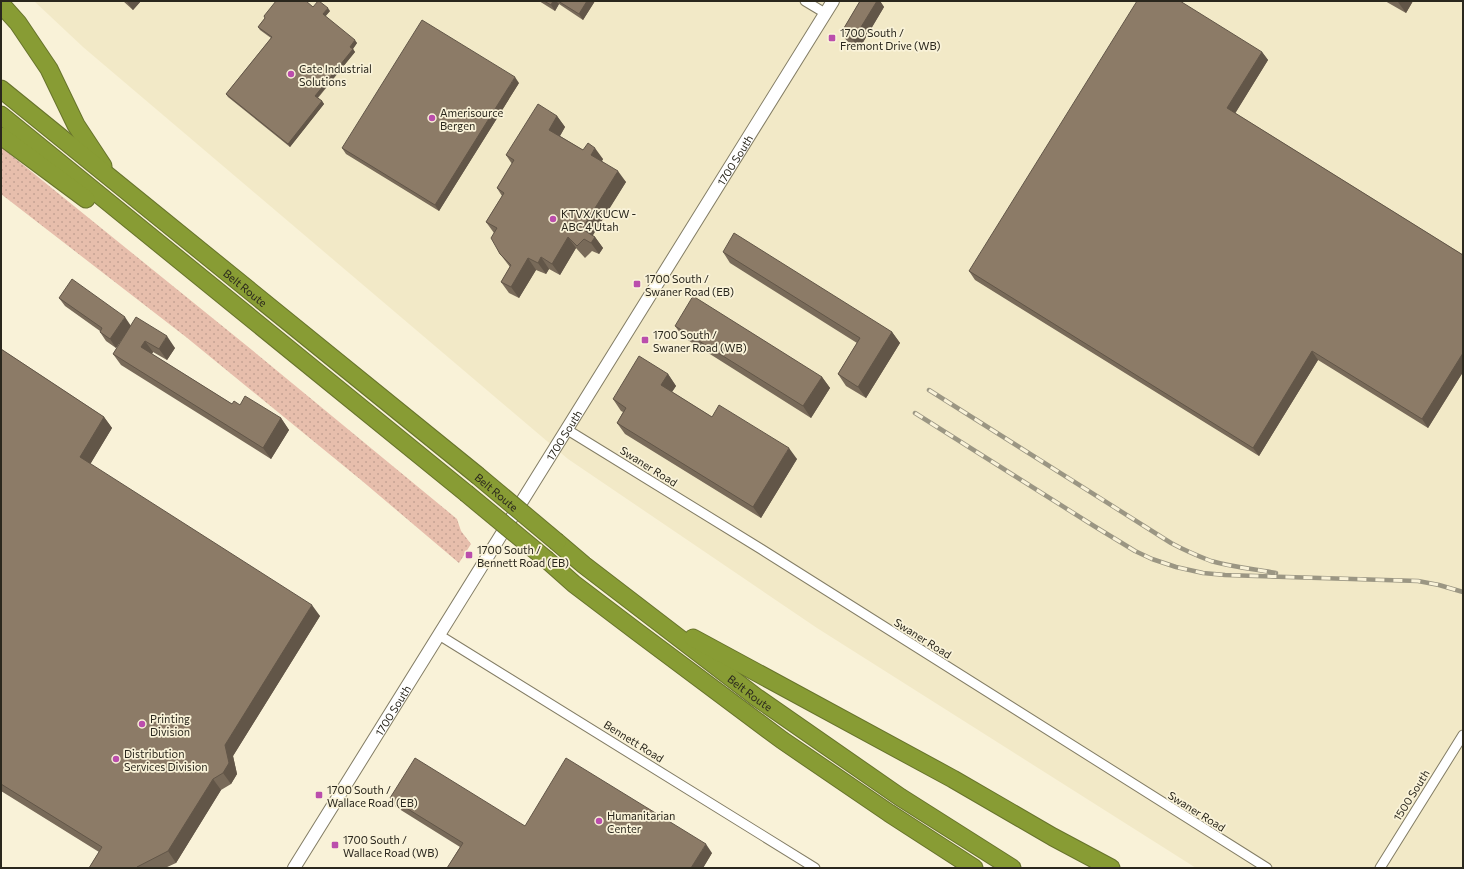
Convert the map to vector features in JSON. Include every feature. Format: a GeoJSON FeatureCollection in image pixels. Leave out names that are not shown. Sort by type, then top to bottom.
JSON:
{"type":"FeatureCollection","features":[{"type":"Feature","properties":{"kind":"highway"},"geometry":{"type":"LineString","coordinates":[[1,4],[18,23],[49,69],[76,125],[111,180]]}},
{"type":"Feature","properties":{"kind":"highway","name":"Belt Route"},"geometry":{"type":"LineString","coordinates":[[1,89],[111,180],[477,475],[584,565],[756,697],[887,788],[1012,868]]}},
{"type":"Feature","properties":{"kind":"highway","name":"Belt Route"},"geometry":{"type":"LineString","coordinates":[[1,115],[466,493],[574,584],[770,731],[889,814],[974,868]]}},
{"type":"Feature","properties":{"kind":"highway"},"geometry":{"type":"LineString","coordinates":[[1,136],[125,228],[175,257]]}},
{"type":"Feature","properties":{"kind":"highway"},"geometry":{"type":"LineString","coordinates":[[644,611],[953,779],[1053,837],[1111,868]]}},
{"type":"Feature","properties":{"kind":"street"},"geometry":{"type":"LineString","coordinates":[[805,1],[825,13]]}},
{"type":"Feature","properties":{"kind":"street","name":"1700 South"},"geometry":{"type":"LineString","coordinates":[[294,868],[833,1]]}},
{"type":"Feature","properties":{"kind":"street","name":"Swaner Road"},"geometry":{"type":"LineString","coordinates":[[566,429],[761,549],[1267,868]]}},
{"type":"Feature","properties":{"kind":"street","name":"Bennett Road"},"geometry":{"type":"LineString","coordinates":[[439,635],[815,868]]}},
{"type":"Feature","properties":{"kind":"street","name":"1500 South"},"geometry":{"type":"LineString","coordinates":[[1380,868],[1463,735]]}},
{"type":"Feature","properties":{"kind":"shaded area"},"geometry":{"type":"Polygon","coordinates":[[[34,1],[1463,1],[1463,868],[1196,868],[817,628],[568,459],[83,47],[34,1]]]}},
{"type":"Feature","properties":{"kind":"shaded area"},"geometry":{"type":"Polygon","coordinates":[[[1,147],[252,350],[457,519],[461,531],[471,544],[459,563],[361,480],[186,337],[1,194],[1,147]]]}},
{"type":"Feature","properties":{"kind":"building","name":"Cate Industrial Solutions"},"geometry":{"type":"Polygon","coordinates":[[[276,1],[306,1],[313,7],[319,1],[328,8],[323,14],[355,40],[350,47],[353,49],[315,96],[322,101],[288,144],[226,94],[272,37],[258,27],[265,18],[264,16],[276,1]]]}},
{"type":"Feature","properties":{"kind":"building"},"geometry":{"type":"Polygon","coordinates":[[[544,1],[553,1],[551,5],[544,1]]]}},
{"type":"Feature","properties":{"kind":"building"},"geometry":{"type":"Polygon","coordinates":[[[558,1],[587,1],[579,14],[558,1]]]}},
{"type":"Feature","properties":{"kind":"building"},"geometry":{"type":"Polygon","coordinates":[[[860,1],[877,1],[853,40],[841,33],[860,1]]]}},
{"type":"Feature","properties":{"kind":"building"},"geometry":{"type":"Polygon","coordinates":[[[1137,1],[1180,1],[1262,52],[1227,108],[1463,255],[1463,353],[1422,419],[1312,351],[1253,448],[969,271],[1137,1]]]}},
{"type":"Feature","properties":{"kind":"building","name":"Amerisource Bergen"},"geometry":{"type":"Polygon","coordinates":[[[422,20],[515,77],[435,205],[342,148],[422,20]]]}},
{"type":"Feature","properties":{"kind":"building","name":"KTVX/KUCW - ABC 4 Utah"},"geometry":{"type":"Polygon","coordinates":[[[538,104],[557,116],[549,130],[583,150],[588,143],[595,148],[591,155],[618,171],[582,229],[595,237],[591,243],[584,239],[577,246],[568,237],[552,264],[541,257],[538,263],[528,258],[511,287],[501,282],[511,265],[500,254],[491,238],[497,228],[486,222],[504,193],[497,188],[514,160],[506,155],[538,104]]]}},
{"type":"Feature","properties":{"kind":"building"},"geometry":{"type":"Polygon","coordinates":[[[734,233],[892,332],[858,387],[838,374],[860,338],[723,252],[734,233]]]}},
{"type":"Feature","properties":{"kind":"building"},"geometry":{"type":"Polygon","coordinates":[[[72,279],[125,317],[110,339],[100,332],[102,328],[59,298],[72,279]]]}},
{"type":"Feature","properties":{"kind":"building"},"geometry":{"type":"Polygon","coordinates":[[[693,296],[822,377],[803,406],[675,326],[693,296]]]}},
{"type":"Feature","properties":{"kind":"building"},"geometry":{"type":"Polygon","coordinates":[[[136,317],[167,336],[159,349],[145,341],[141,347],[232,404],[234,401],[240,405],[245,396],[281,418],[263,448],[113,354],[136,317]]]}},
{"type":"Feature","properties":{"kind":"building"},"geometry":{"type":"Polygon","coordinates":[[[1,349],[104,417],[80,457],[312,605],[225,745],[229,763],[223,773],[213,779],[168,851],[136,868],[89,868],[102,847],[1,784],[1,349]]]}},
{"type":"Feature","properties":{"kind":"building"},"geometry":{"type":"Polygon","coordinates":[[[639,356],[668,374],[661,385],[712,417],[719,405],[789,448],[753,507],[617,423],[626,408],[613,399],[639,356]]]}},
{"type":"Feature","properties":{"kind":"building","name":"Humanitarian Center"},"geometry":{"type":"Polygon","coordinates":[[[415,758],[525,826],[566,758],[706,844],[691,868],[447,868],[463,843],[390,798],[415,758]]]}},
{"type":"Feature","properties":{"kind":"railway"},"geometry":{"type":"LineString","coordinates":[[929,390],[1171,543],[1211,561],[1276,573]]}},
{"type":"Feature","properties":{"kind":"railway"},"geometry":{"type":"LineString","coordinates":[[915,413],[1135,551],[1152,559],[1176,567],[1203,573],[1225,575],[1418,581],[1463,592]]}},
{"type":"Feature","properties":{"kind":"place","name":"1700 South / Fremont Drive (WB)"},"geometry":{"type":"Point","coordinates":[832,38]}},
{"type":"Feature","properties":{"kind":"place","name":"Cate Industrial Solutions"},"geometry":{"type":"Point","coordinates":[291,74]}},
{"type":"Feature","properties":{"kind":"place","name":"Amerisource Bergen"},"geometry":{"type":"Point","coordinates":[432,118]}},
{"type":"Feature","properties":{"kind":"place","name":"KTVX/KUCW - ABC 4 Utah"},"geometry":{"type":"Point","coordinates":[553,219]}},
{"type":"Feature","properties":{"kind":"place","name":"1700 South / Swaner Road (EB)"},"geometry":{"type":"Point","coordinates":[637,284]}},
{"type":"Feature","properties":{"kind":"place","name":"1700 South / Swaner Road (WB)"},"geometry":{"type":"Point","coordinates":[645,340]}},
{"type":"Feature","properties":{"kind":"place","name":"1700 South / Bennett Road (EB)"},"geometry":{"type":"Point","coordinates":[469,555]}},
{"type":"Feature","properties":{"kind":"place","name":"Printing Division"},"geometry":{"type":"Point","coordinates":[142,724]}},
{"type":"Feature","properties":{"kind":"place","name":"Distribution Services Division"},"geometry":{"type":"Point","coordinates":[116,759]}},
{"type":"Feature","properties":{"kind":"place","name":"1700 South / Wallace Road (EB)"},"geometry":{"type":"Point","coordinates":[319,795]}},
{"type":"Feature","properties":{"kind":"place","name":"Humanitarian Center"},"geometry":{"type":"Point","coordinates":[599,821]}},
{"type":"Feature","properties":{"kind":"place","name":"1700 South / Wallace Road (WB)"},"geometry":{"type":"Point","coordinates":[335,845]}}]}
